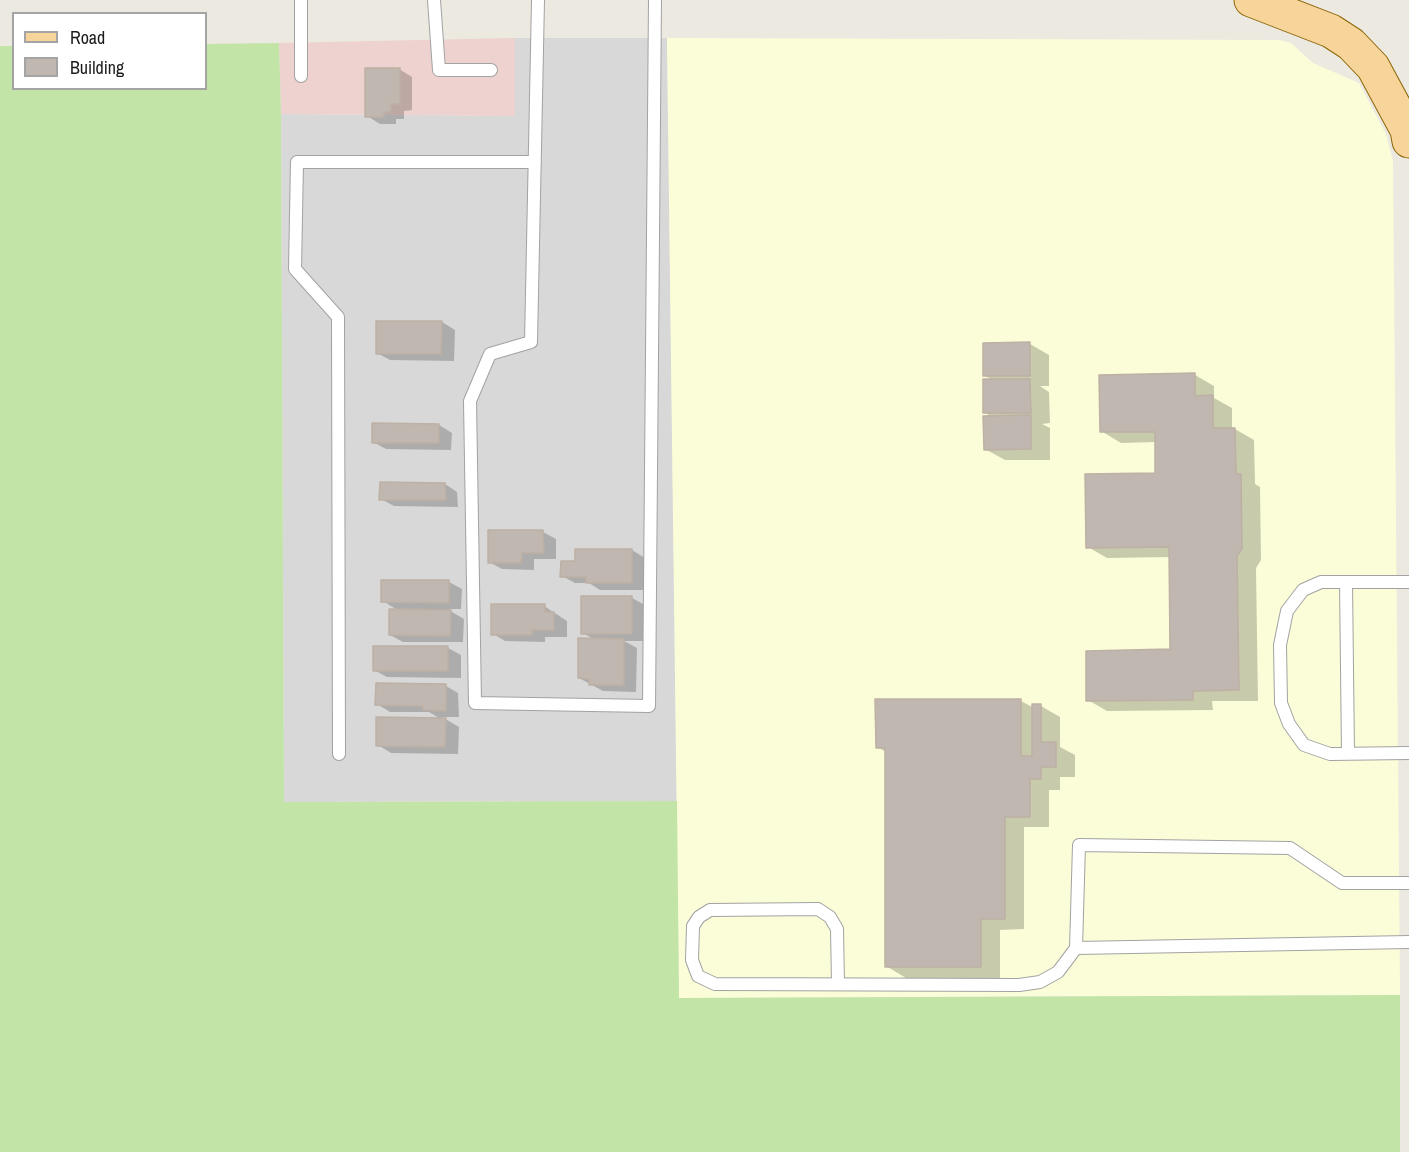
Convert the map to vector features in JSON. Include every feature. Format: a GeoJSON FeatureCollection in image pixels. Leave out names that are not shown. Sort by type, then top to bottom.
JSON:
{"type":"FeatureCollection","features":[{"type":"Feature","properties":{"kind":"main road"},"geometry":{"type":"LineString","coordinates":[[1251,0],[1331,31],[1351,44],[1373,68],[1407,130],[1409,141]]}},
{"type":"Feature","properties":{"kind":"lane"},"geometry":{"type":"LineString","coordinates":[[301,76],[302,0]]}},
{"type":"Feature","properties":{"kind":"lane"},"geometry":{"type":"LineString","coordinates":[[434,0],[439,70],[491,70]]}},
{"type":"Feature","properties":{"kind":"lane"},"geometry":{"type":"LineString","coordinates":[[538,0],[531,342],[490,354],[470,401],[475,703],[649,706],[655,0]]}},
{"type":"Feature","properties":{"kind":"lane"},"geometry":{"type":"LineString","coordinates":[[339,754],[338,317],[295,269],[297,162],[535,162]]}},
{"type":"Feature","properties":{"kind":"lane"},"geometry":{"type":"LineString","coordinates":[[1409,582],[1322,582],[1303,590],[1287,611],[1280,645],[1281,703],[1289,724],[1305,744],[1330,754],[1409,753]]}},
{"type":"Feature","properties":{"kind":"lane"},"geometry":{"type":"LineString","coordinates":[[1346,582],[1348,754]]}},
{"type":"Feature","properties":{"kind":"lane"},"geometry":{"type":"LineString","coordinates":[[838,984],[837,929],[830,917],[818,909],[710,910],[699,917],[693,926],[692,960],[698,976],[715,984],[1019,985],[1040,982],[1058,972],[1076,948],[1079,846],[1290,848],[1342,883],[1409,883]]}},
{"type":"Feature","properties":{"kind":"lane"},"geometry":{"type":"LineString","coordinates":[[1076,948],[1409,942]]}},
{"type":"Feature","properties":{"kind":"shaded area"},"geometry":{"type":"Polygon","coordinates":[[[515,38],[667,38],[677,801],[284,802],[281,114],[515,116],[515,38]]]}},
{"type":"Feature","properties":{"kind":"shaded area"},"geometry":{"type":"Polygon","coordinates":[[[515,38],[515,116],[281,114],[279,43],[515,38]]]}},
{"type":"Feature","properties":{"kind":"shaded area"},"geometry":{"type":"Polygon","coordinates":[[[667,38],[1280,40],[1291,43],[1313,63],[1359,83],[1386,134],[1393,161],[1400,995],[679,998],[667,38]]]}},
{"type":"Feature","properties":{"kind":"green space"},"geometry":{"type":"Polygon","coordinates":[[[279,43],[284,802],[677,801],[679,998],[1400,995],[1400,1152],[0,1152],[0,46],[12,46],[12,90],[207,90],[207,44],[279,43]]]}},
{"type":"Feature","properties":{"kind":"building"},"geometry":{"type":"Polygon","coordinates":[[[365,68],[400,68],[400,104],[391,104],[391,112],[384,112],[384,117],[365,117],[365,68]]]}},
{"type":"Feature","properties":{"kind":"building"},"geometry":{"type":"Polygon","coordinates":[[[376,321],[442,321],[441,354],[376,354],[376,321]]]}},
{"type":"Feature","properties":{"kind":"building"},"geometry":{"type":"Polygon","coordinates":[[[1030,342],[1030,376],[983,376],[983,343],[1030,342]]]}},
{"type":"Feature","properties":{"kind":"building"},"geometry":{"type":"Polygon","coordinates":[[[1195,373],[1195,396],[1213,395],[1213,428],[1235,428],[1236,474],[1241,474],[1242,549],[1237,556],[1239,690],[1193,691],[1193,700],[1086,701],[1086,651],[1170,649],[1169,547],[1086,548],[1085,474],[1155,473],[1155,432],[1100,432],[1099,375],[1195,373]]]}},
{"type":"Feature","properties":{"kind":"building"},"geometry":{"type":"Polygon","coordinates":[[[983,379],[1030,379],[1031,413],[983,413],[983,379]]]}},
{"type":"Feature","properties":{"kind":"building"},"geometry":{"type":"Polygon","coordinates":[[[1031,415],[1031,449],[984,450],[983,416],[1031,415]]]}},
{"type":"Feature","properties":{"kind":"building"},"geometry":{"type":"Polygon","coordinates":[[[372,423],[439,424],[439,443],[372,443],[372,423]]]}},
{"type":"Feature","properties":{"kind":"building"},"geometry":{"type":"Polygon","coordinates":[[[380,482],[445,483],[446,500],[379,500],[380,482]]]}},
{"type":"Feature","properties":{"kind":"building"},"geometry":{"type":"Polygon","coordinates":[[[488,530],[543,530],[544,553],[522,553],[521,563],[488,563],[488,530]]]}},
{"type":"Feature","properties":{"kind":"building"},"geometry":{"type":"Polygon","coordinates":[[[575,549],[632,549],[632,583],[586,583],[586,577],[560,577],[561,561],[575,561],[575,549]]]}},
{"type":"Feature","properties":{"kind":"building"},"geometry":{"type":"Polygon","coordinates":[[[381,580],[449,580],[449,603],[381,602],[381,580]]]}},
{"type":"Feature","properties":{"kind":"building"},"geometry":{"type":"Polygon","coordinates":[[[581,596],[632,596],[632,634],[581,634],[581,596]]]}},
{"type":"Feature","properties":{"kind":"building"},"geometry":{"type":"Polygon","coordinates":[[[491,604],[545,604],[545,612],[554,612],[554,630],[532,630],[532,635],[491,635],[491,604]]]}},
{"type":"Feature","properties":{"kind":"building"},"geometry":{"type":"Polygon","coordinates":[[[389,609],[451,610],[450,636],[389,635],[389,609]]]}},
{"type":"Feature","properties":{"kind":"building"},"geometry":{"type":"Polygon","coordinates":[[[578,638],[624,639],[624,685],[589,685],[589,679],[578,678],[578,638]]]}},
{"type":"Feature","properties":{"kind":"building"},"geometry":{"type":"Polygon","coordinates":[[[373,646],[448,646],[448,671],[373,671],[373,646]]]}},
{"type":"Feature","properties":{"kind":"building"},"geometry":{"type":"Polygon","coordinates":[[[376,683],[446,684],[446,711],[423,710],[423,706],[375,705],[376,683]]]}},
{"type":"Feature","properties":{"kind":"building"},"geometry":{"type":"Polygon","coordinates":[[[875,699],[1021,699],[1021,756],[1032,756],[1032,704],[1041,704],[1041,742],[1056,742],[1056,767],[1041,767],[1041,779],[1030,779],[1030,817],[1005,817],[1005,919],[981,919],[981,967],[885,967],[885,748],[876,748],[875,699]]]}},
{"type":"Feature","properties":{"kind":"building"},"geometry":{"type":"Polygon","coordinates":[[[376,717],[446,718],[445,747],[376,746],[376,717]]]}}]}
